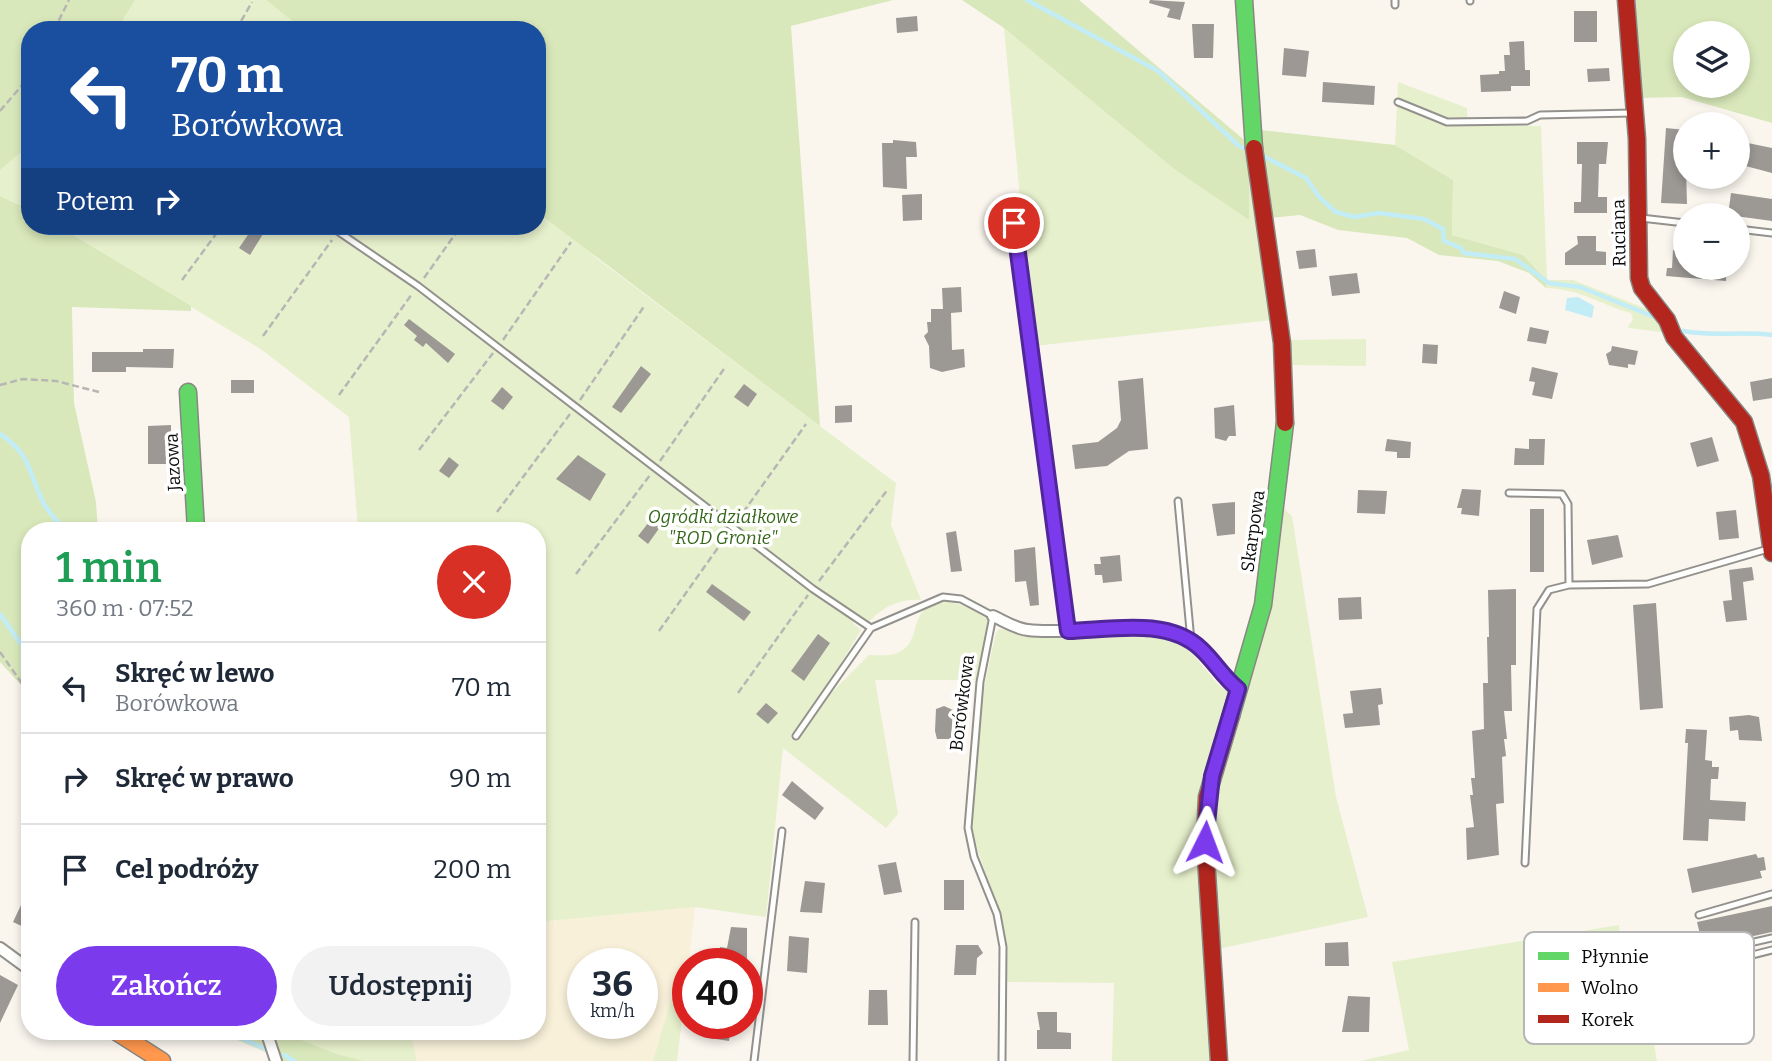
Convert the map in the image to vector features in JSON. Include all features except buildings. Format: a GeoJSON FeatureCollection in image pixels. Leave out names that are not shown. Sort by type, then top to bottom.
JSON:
{"type":"FeatureCollection","features":[{"type":"Feature","properties":{"kind":"street","name":"Skarpowa"},"geometry":{"type":"LineString","coordinates":[[1219,1061],[1205,821],[1212,776],[1263,605],[1283,447],[1285,393],[1278,311],[1256,173],[1244,0]]}},
{"type":"Feature","properties":{"kind":"street","name":"Ruciana"},"geometry":{"type":"LineString","coordinates":[[1626,0],[1635,113],[1639,278],[1642,288],[1663,313],[1674,337],[1734,406],[1744,422],[1761,476],[1772,551]]}},
{"type":"Feature","properties":{"kind":"street","name":"Jazowa"},"geometry":{"type":"LineString","coordinates":[[188,392],[196,522]]}},
{"type":"Feature","properties":{"kind":"street"},"geometry":{"type":"LineString","coordinates":[[993,616],[1025,630],[1161,630],[1191,641],[1203,650],[1220,674],[1238,689]]}},
{"type":"Feature","properties":{"kind":"street"},"geometry":{"type":"LineString","coordinates":[[0,948],[21,963]]}},
{"type":"Feature","properties":{"kind":"street"},"geometry":{"type":"LineString","coordinates":[[130,1040],[162,1061]]}},
{"type":"Feature","properties":{"kind":"street"},"geometry":{"type":"LineString","coordinates":[[269,1040],[276,1061]]}},
{"type":"Feature","properties":{"kind":"lane"},"geometry":{"type":"LineString","coordinates":[[1398,102],[1447,122],[1527,121],[1540,115],[1635,113]]}},
{"type":"Feature","properties":{"kind":"lane"},"geometry":{"type":"LineString","coordinates":[[1638,218],[1673,222]]}},
{"type":"Feature","properties":{"kind":"lane"},"geometry":{"type":"LineString","coordinates":[[1014,223],[1068,631]]}},
{"type":"Feature","properties":{"kind":"lane"},"geometry":{"type":"LineString","coordinates":[[1750,230],[1772,233]]}},
{"type":"Feature","properties":{"kind":"lane"},"geometry":{"type":"LineString","coordinates":[[344,235],[418,286],[793,574],[870,628]]}},
{"type":"Feature","properties":{"kind":"lane"},"geometry":{"type":"LineString","coordinates":[[1509,493],[1562,494],[1568,504],[1569,585]]}},
{"type":"Feature","properties":{"kind":"lane"},"geometry":{"type":"LineString","coordinates":[[1178,501],[1191,641]]}},
{"type":"Feature","properties":{"kind":"lane"},"geometry":{"type":"LineString","coordinates":[[1525,863],[1537,610],[1549,590],[1569,585],[1647,584],[1772,551]]}},
{"type":"Feature","properties":{"kind":"lane"},"geometry":{"type":"LineString","coordinates":[[796,736],[870,628],[943,597],[961,599],[993,616]]}},
{"type":"Feature","properties":{"kind":"lane","name":"Borówkowa"},"geometry":{"type":"LineString","coordinates":[[993,616],[980,682],[968,828],[974,857],[998,914],[1003,947],[1002,1061]]}},
{"type":"Feature","properties":{"kind":"lane"},"geometry":{"type":"LineString","coordinates":[[754,1061],[782,831]]}},
{"type":"Feature","properties":{"kind":"lane"},"geometry":{"type":"LineString","coordinates":[[1699,915],[1772,894]]}},
{"type":"Feature","properties":{"kind":"lane"},"geometry":{"type":"LineString","coordinates":[[913,1061],[915,922]]}},
{"type":"Feature","properties":{"kind":"lane"},"geometry":{"type":"LineString","coordinates":[[1754,941],[1772,937]]}},
{"type":"Feature","properties":{"kind":"lane"},"geometry":{"type":"LineString","coordinates":[[1754,955],[1772,950]]}},
{"type":"Feature","properties":{"kind":"path"},"geometry":{"type":"LineString","coordinates":[[58,21],[69,0]]}},
{"type":"Feature","properties":{"kind":"path"},"geometry":{"type":"LineString","coordinates":[[241,21],[252,2]]}},
{"type":"Feature","properties":{"kind":"path"},"geometry":{"type":"LineString","coordinates":[[0,111],[21,86]]}},
{"type":"Feature","properties":{"kind":"path"},"geometry":{"type":"LineString","coordinates":[[182,280],[215,235]]}},
{"type":"Feature","properties":{"kind":"path"},"geometry":{"type":"LineString","coordinates":[[262,336],[335,235]]}},
{"type":"Feature","properties":{"kind":"path"},"geometry":{"type":"LineString","coordinates":[[339,395],[455,235]]}},
{"type":"Feature","properties":{"kind":"path"},"geometry":{"type":"LineString","coordinates":[[0,385],[23,379],[56,381],[99,392]]}},
{"type":"Feature","properties":{"kind":"path"},"geometry":{"type":"LineString","coordinates":[[0,652],[21,682]]}},
{"type":"Feature","properties":{"kind":"shaded area"},"geometry":{"type":"Polygon","coordinates":[[[695,907],[690,948],[672,948],[672,999],[653,1061],[417,1061],[412,1040],[546,1040],[546,921],[695,907]]]}},
{"type":"Feature","properties":{"kind":"green space"},"geometry":{"type":"Polygon","coordinates":[[[0,0],[135,0],[122,21],[21,21],[21,152],[0,170],[0,0]]]}},
{"type":"Feature","properties":{"kind":"green space"},"geometry":{"type":"Polygon","coordinates":[[[135,0],[266,0],[293,21],[122,21],[135,0]]]}},
{"type":"Feature","properties":{"kind":"green space"},"geometry":{"type":"Polygon","coordinates":[[[266,0],[893,0],[791,26],[820,426],[546,219],[546,21],[293,21],[266,0]]]}},
{"type":"Feature","properties":{"kind":"green space"},"geometry":{"type":"Polygon","coordinates":[[[962,0],[1079,0],[1249,144],[1249,220],[1174,169],[1004,28],[962,0]]]}},
{"type":"Feature","properties":{"kind":"green space"},"geometry":{"type":"Polygon","coordinates":[[[1630,0],[1772,0],[1772,123],[1750,117],[1750,112],[1734,112],[1685,98],[1750,98],[1750,21],[1673,21],[1673,97],[1638,98],[1630,0]]]}},
{"type":"Feature","properties":{"kind":"green space"},"geometry":{"type":"Polygon","coordinates":[[[1004,28],[1174,169],[1248,219],[1249,182],[1273,320],[1034,346],[1004,28]]]}},
{"type":"Feature","properties":{"kind":"green space"},"geometry":{"type":"Polygon","coordinates":[[[1398,82],[1467,108],[1468,126],[1541,126],[1547,280],[1573,280],[1652,311],[1664,328],[1661,332],[1629,328],[1633,320],[1631,313],[1581,294],[1546,288],[1546,280],[1523,255],[1452,235],[1453,180],[1395,145],[1398,82]]]}},
{"type":"Feature","properties":{"kind":"green space"},"geometry":{"type":"Polygon","coordinates":[[[1260,130],[1395,145],[1453,180],[1452,235],[1523,255],[1546,280],[1546,288],[1529,273],[1498,261],[1439,255],[1407,238],[1338,230],[1300,215],[1269,218],[1260,130]]]}},
{"type":"Feature","properties":{"kind":"green space"},"geometry":{"type":"Polygon","coordinates":[[[21,152],[21,206],[0,196],[0,170],[21,152]]]}},
{"type":"Feature","properties":{"kind":"green space"},"geometry":{"type":"Polygon","coordinates":[[[0,196],[21,206],[21,235],[73,235],[191,306],[191,311],[72,307],[74,403],[96,502],[97,522],[21,522],[21,685],[0,662],[0,196]]]}},
{"type":"Feature","properties":{"kind":"green space","name":"Ogródki działkowe \"ROD Gronie\""},"geometry":{"type":"Polygon","coordinates":[[[546,216],[599,260],[896,483],[891,525],[921,600],[890,605],[866,625],[857,618],[853,623],[861,630],[824,692],[828,696],[869,655],[893,654],[905,648],[911,641],[924,609],[941,602],[961,605],[988,619],[977,680],[875,680],[898,814],[886,828],[783,748],[766,917],[695,907],[546,921],[546,522],[357,522],[349,417],[262,350],[73,235],[546,235],[546,216]]]}},
{"type":"Feature","properties":{"kind":"green space"},"geometry":{"type":"Polygon","coordinates":[[[1366,339],[1366,366],[1289,365],[1284,340],[1366,339]]]}},
{"type":"Feature","properties":{"kind":"green space"},"geometry":{"type":"Polygon","coordinates":[[[1281,506],[1292,516],[1336,797],[1368,917],[1218,949],[1210,856],[1212,802],[1281,506]]]}},
{"type":"Feature","properties":{"kind":"green space"},"geometry":{"type":"Polygon","coordinates":[[[999,629],[1037,635],[1162,636],[1187,649],[1218,684],[1230,693],[1209,765],[1214,1061],[1112,1061],[1114,983],[1007,982],[1002,921],[975,842],[971,810],[973,759],[981,705],[999,629]]]}},
{"type":"Feature","properties":{"kind":"green space"},"geometry":{"type":"Polygon","coordinates":[[[1619,925],[1620,932],[1576,932],[1619,925]]]}},
{"type":"Feature","properties":{"kind":"green space"},"geometry":{"type":"Polygon","coordinates":[[[1524,940],[1524,1044],[1654,1044],[1657,1061],[1360,1061],[1409,1050],[1392,962],[1524,940]]]}},
{"type":"Feature","properties":{"kind":"green space"},"geometry":{"type":"Polygon","coordinates":[[[672,998],[672,1039],[680,1039],[677,1061],[653,1061],[672,998]]]}},
{"type":"Feature","properties":{"kind":"green space"},"geometry":{"type":"Polygon","coordinates":[[[238,1040],[265,1040],[270,1054],[238,1040]]]}},
{"type":"Feature","properties":{"kind":"green space"},"geometry":{"type":"Polygon","coordinates":[[[273,1040],[302,1040],[364,1061],[281,1061],[273,1040]]]}},
{"type":"Feature","properties":{"kind":"green space"},"geometry":{"type":"Polygon","coordinates":[[[302,1040],[412,1040],[417,1061],[364,1061],[302,1040]]]}},
{"type":"Feature","properties":{"kind":"water"},"geometry":{"type":"Polygon","coordinates":[[[1578,297],[1594,306],[1592,318],[1565,310],[1567,298],[1578,297]]]}},
{"type":"Feature","properties":{"kind":"waterway"},"geometry":{"type":"LineString","coordinates":[[1027,0],[1158,71],[1239,146],[1251,151]]}},
{"type":"Feature","properties":{"kind":"waterway"},"geometry":{"type":"LineString","coordinates":[[1259,154],[1306,178],[1319,197],[1336,212],[1354,217],[1379,213],[1424,219],[1443,229],[1444,241],[1461,248],[1464,253],[1515,259],[1549,283],[1580,287],[1657,318]]}},
{"type":"Feature","properties":{"kind":"waterway"},"geometry":{"type":"LineString","coordinates":[[1683,331],[1772,335]]}},
{"type":"Feature","properties":{"kind":"waterway"},"geometry":{"type":"LineString","coordinates":[[0,434],[24,457],[44,504],[58,522]]}},
{"type":"Feature","properties":{"kind":"waterway"},"geometry":{"type":"LineString","coordinates":[[0,614],[21,644]]}},
{"type":"Feature","properties":{"kind":"waterway"},"geometry":{"type":"LineString","coordinates":[[245,1040],[268,1050]]}},
{"type":"Feature","properties":{"kind":"waterway"},"geometry":{"type":"LineString","coordinates":[[284,1055],[294,1061]]}},
{"type":"Feature","properties":{"kind":"traffic: fast"},"geometry":{"type":"LineString","coordinates":[[1244,0],[1254,148]]}},
{"type":"Feature","properties":{"kind":"traffic: fast"},"geometry":{"type":"LineString","coordinates":[[188,392],[196,522]]}},
{"type":"Feature","properties":{"kind":"traffic: fast"},"geometry":{"type":"LineString","coordinates":[[1231,716],[1263,605],[1285,423]]}},
{"type":"Feature","properties":{"kind":"traffic: slow"},"geometry":{"type":"LineString","coordinates":[[129,1040],[162,1061]]}},
{"type":"Feature","properties":{"kind":"traffic: jam"},"geometry":{"type":"LineString","coordinates":[[1626,0],[1637,139],[1639,278],[1642,288],[1667,320],[1674,337],[1744,422],[1761,476],[1772,553]]}},
{"type":"Feature","properties":{"kind":"traffic: jam"},"geometry":{"type":"LineString","coordinates":[[1254,148],[1282,343],[1285,423]]}},
{"type":"Feature","properties":{"kind":"traffic: jam"},"geometry":{"type":"LineString","coordinates":[[1219,1061],[1205,842],[1207,797],[1231,716]]}},
{"type":"Feature","properties":{"kind":"route"},"geometry":{"type":"LineString","coordinates":[[1014,223],[1068,631],[1144,629],[1176,633],[1203,650],[1220,674],[1238,689],[1212,776],[1205,821],[1205,842]]}}]}
